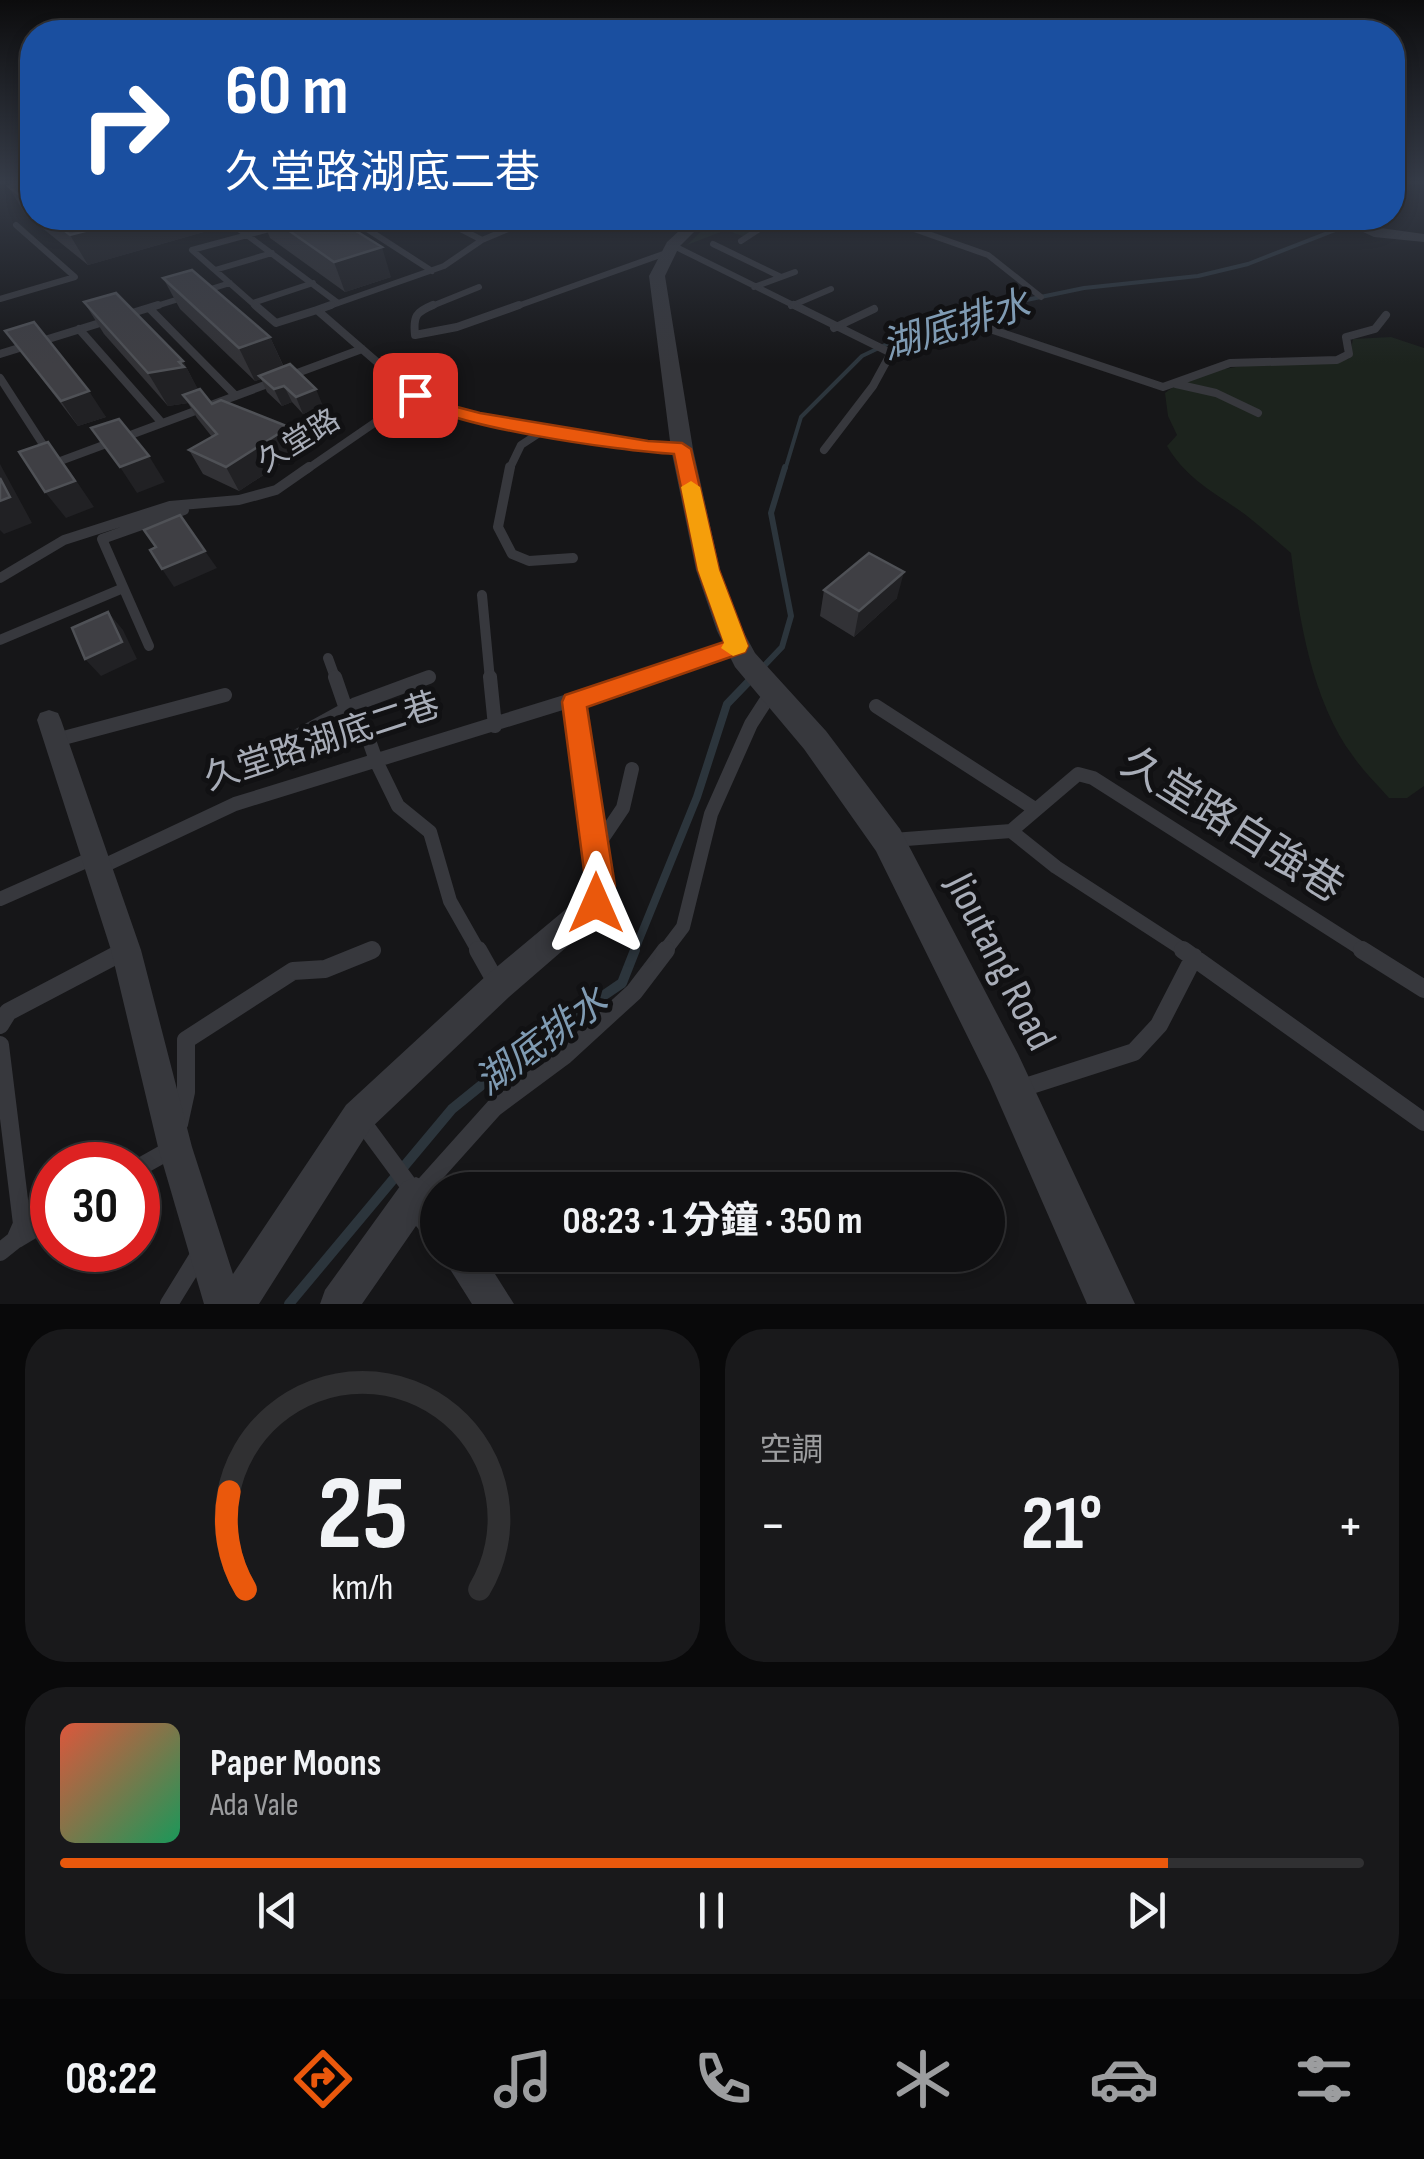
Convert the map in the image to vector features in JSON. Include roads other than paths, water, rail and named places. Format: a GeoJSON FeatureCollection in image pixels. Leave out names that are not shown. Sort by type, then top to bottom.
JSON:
{"type":"FeatureCollection","features":[{"type":"Feature","properties":{"kind":"street"},"geometry":{"type":"LineString","coordinates":[[669,249],[676,242]]}},
{"type":"Feature","properties":{"kind":"street","name":"Jioutang Road"},"geometry":{"type":"LineString","coordinates":[[669,249],[657,276],[682,449],[708,570],[756,670],[888,840],[1014,1090],[1111,1304]]}},
{"type":"Feature","properties":{"kind":"street"},"geometry":{"type":"LineString","coordinates":[[236,1304],[358,1116],[498,986],[596,903],[601,886],[574,702]]}},
{"type":"Feature","properties":{"kind":"street"},"geometry":{"type":"LineString","coordinates":[[52,730],[126,950],[174,1147],[222,1304]]}},
{"type":"Feature","properties":{"kind":"street"},"geometry":{"type":"LineString","coordinates":[[339,1304],[420,1201]]}},
{"type":"Feature","properties":{"kind":"street"},"geometry":{"type":"LineString","coordinates":[[472,1272],[495,1304]]}},
{"type":"Feature","properties":{"kind":"lane"},"geometry":{"type":"LineString","coordinates":[[0,298],[75,277],[35,242]]}},
{"type":"Feature","properties":{"kind":"lane"},"geometry":{"type":"LineString","coordinates":[[222,242],[192,250],[276,323],[432,270],[479,242]]}},
{"type":"Feature","properties":{"kind":"lane"},"geometry":{"type":"LineString","coordinates":[[256,242],[338,303]]}},
{"type":"Feature","properties":{"kind":"lane"},"geometry":{"type":"LineString","coordinates":[[388,242],[432,270]]}},
{"type":"Feature","properties":{"kind":"lane"},"geometry":{"type":"LineString","coordinates":[[948,242],[998,260],[1019,274],[1030,291],[1042,297]]}},
{"type":"Feature","properties":{"kind":"lane"},"geometry":{"type":"LineString","coordinates":[[713,244],[781,277]]}},
{"type":"Feature","properties":{"kind":"lane"},"geometry":{"type":"LineString","coordinates":[[479,287],[418,311],[413,319],[415,335],[456,327],[669,249],[891,354]]}},
{"type":"Feature","properties":{"kind":"lane"},"geometry":{"type":"LineString","coordinates":[[216,270],[272,254]]}},
{"type":"Feature","properties":{"kind":"lane"},"geometry":{"type":"LineString","coordinates":[[754,288],[795,272]]}},
{"type":"Feature","properties":{"kind":"lane"},"geometry":{"type":"LineString","coordinates":[[0,354],[230,282]]}},
{"type":"Feature","properties":{"kind":"lane"},"geometry":{"type":"LineString","coordinates":[[253,303],[312,283]]}},
{"type":"Feature","properties":{"kind":"lane"},"geometry":{"type":"LineString","coordinates":[[791,306],[832,289]]}},
{"type":"Feature","properties":{"kind":"lane"},"geometry":{"type":"LineString","coordinates":[[149,308],[236,396]]}},
{"type":"Feature","properties":{"kind":"lane"},"geometry":{"type":"LineString","coordinates":[[317,310],[415,395],[432,405],[544,430],[682,449]]}},
{"type":"Feature","properties":{"kind":"lane"},"geometry":{"type":"LineString","coordinates":[[834,328],[874,310]]}},
{"type":"Feature","properties":{"kind":"lane"},"geometry":{"type":"LineString","coordinates":[[824,450],[873,386],[891,354],[920,340],[968,328],[987,328],[1163,387],[1186,376],[1237,363],[1338,360],[1349,354],[1346,337],[1375,328],[1386,315]]}},
{"type":"Feature","properties":{"kind":"lane"},"geometry":{"type":"LineString","coordinates":[[79,330],[162,423]]}},
{"type":"Feature","properties":{"kind":"lane"},"geometry":{"type":"LineString","coordinates":[[0,378],[55,463],[362,349]]}},
{"type":"Feature","properties":{"kind":"lane"},"geometry":{"type":"LineString","coordinates":[[1176,384],[1216,393],[1258,413]]}},
{"type":"Feature","properties":{"kind":"lane","name":"久堂路"},"geometry":{"type":"LineString","coordinates":[[0,578],[64,540],[170,506],[239,500],[276,490],[415,395]]}},
{"type":"Feature","properties":{"kind":"lane"},"geometry":{"type":"LineString","coordinates":[[544,430],[521,445],[514,459],[498,526],[512,554],[529,560],[573,558]]}},
{"type":"Feature","properties":{"kind":"lane"},"geometry":{"type":"LineString","coordinates":[[149,646],[102,539],[202,504]]}},
{"type":"Feature","properties":{"kind":"lane"},"geometry":{"type":"LineString","coordinates":[[0,640],[121,589]]}},
{"type":"Feature","properties":{"kind":"lane"},"geometry":{"type":"LineString","coordinates":[[482,595],[495,726]]}},
{"type":"Feature","properties":{"kind":"lane"},"geometry":{"type":"LineString","coordinates":[[328,658],[398,806],[430,832],[450,901],[498,986]]}},
{"type":"Feature","properties":{"kind":"lane"},"geometry":{"type":"LineString","coordinates":[[443,1172],[494,1108],[564,1056],[634,992],[683,926],[711,814],[751,724],[756,670]]}},
{"type":"Feature","properties":{"kind":"lane","name":"久堂路湖底二巷"},"geometry":{"type":"LineString","coordinates":[[0,899],[236,804],[574,702],[756,670]]}},
{"type":"Feature","properties":{"kind":"lane"},"geometry":{"type":"LineString","coordinates":[[250,762],[350,705],[430,677]]}},
{"type":"Feature","properties":{"kind":"lane"},"geometry":{"type":"LineString","coordinates":[[52,730],[225,695]]}},
{"type":"Feature","properties":{"kind":"lane"},"geometry":{"type":"LineString","coordinates":[[876,706],[1035,809]]}},
{"type":"Feature","properties":{"kind":"lane"},"geometry":{"type":"LineString","coordinates":[[595,848],[623,808],[632,769]]}},
{"type":"Feature","properties":{"kind":"lane","name":"久堂路自強巷"},"geometry":{"type":"LineString","coordinates":[[1010,830],[1068,779],[1078,774],[1092,778],[1424,989]]}},
{"type":"Feature","properties":{"kind":"lane"},"geometry":{"type":"LineString","coordinates":[[888,840],[1010,830],[1424,1122]]}},
{"type":"Feature","properties":{"kind":"lane"},"geometry":{"type":"LineString","coordinates":[[0,1024],[8,1012],[126,950]]}},
{"type":"Feature","properties":{"kind":"lane"},"geometry":{"type":"LineString","coordinates":[[160,1155],[174,1147],[186,1092],[186,1040],[293,971],[325,969],[372,950]]}},
{"type":"Feature","properties":{"kind":"lane"},"geometry":{"type":"LineString","coordinates":[[1014,1090],[1134,1052],[1158,1024],[1194,957]]}},
{"type":"Feature","properties":{"kind":"lane"},"geometry":{"type":"LineString","coordinates":[[0,1044],[22,1224],[7,1246]]}},
{"type":"Feature","properties":{"kind":"lane"},"geometry":{"type":"LineString","coordinates":[[358,1116],[420,1199]]}},
{"type":"Feature","properties":{"kind":"lane"},"geometry":{"type":"LineString","coordinates":[[7,1246],[30,1232]]}},
{"type":"Feature","properties":{"kind":"lane"},"geometry":{"type":"LineString","coordinates":[[170,1304],[205,1245]]}},
{"type":"Feature","properties":{"kind":"waterway","name":"湖底排水"},"geometry":{"type":"LineString","coordinates":[[785,470],[801,417],[862,356],[904,336],[988,308],[1084,288],[1198,276],[1248,264],[1305,242]]}},
{"type":"Feature","properties":{"kind":"waterway","name":"湖底排水"},"geometry":{"type":"LineString","coordinates":[[762,668],[782,647],[791,616],[771,513],[785,467]]}},
{"type":"Feature","properties":{"kind":"waterway","name":"湖底排水"},"geometry":{"type":"LineString","coordinates":[[634,952],[697,797],[727,704],[753,677],[750,680]]}},
{"type":"Feature","properties":{"kind":"waterway","name":"湖底排水"},"geometry":{"type":"LineString","coordinates":[[289,1304],[452,1109],[531,1045],[622,983],[635,950]]}}]}
